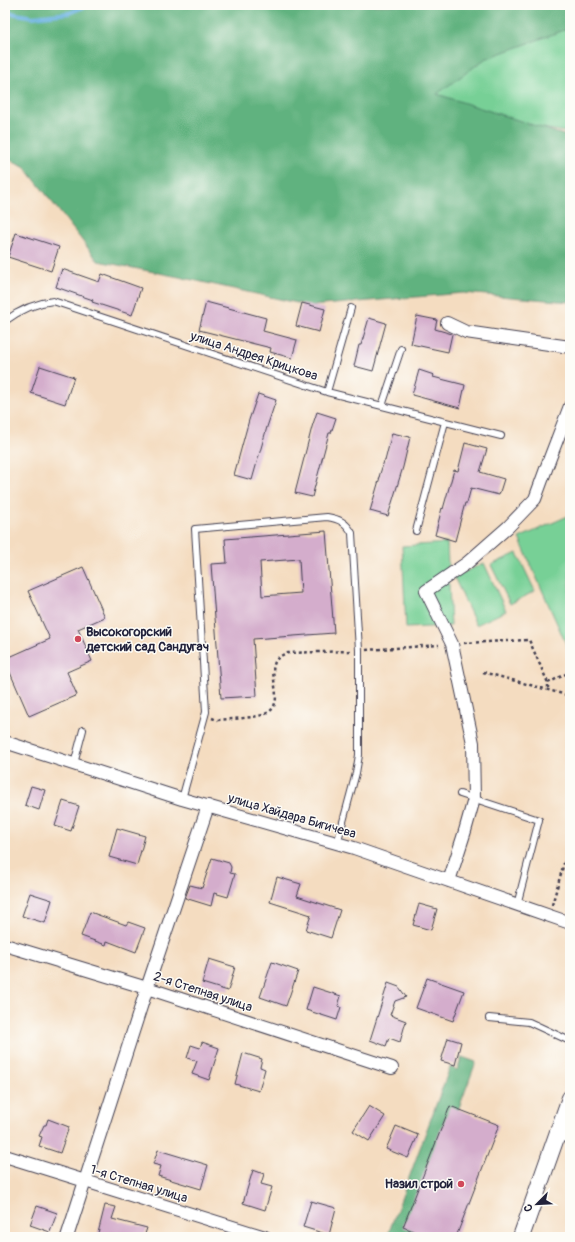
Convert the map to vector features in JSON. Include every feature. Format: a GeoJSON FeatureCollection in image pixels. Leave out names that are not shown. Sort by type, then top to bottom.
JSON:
{"type":"FeatureCollection","features":[{"type":"Feature","properties":{"kind":"street"},"geometry":{"type":"LineString","coordinates":[[446,323],[466,332],[570,348]]}},
{"type":"Feature","properties":{"kind":"street"},"geometry":{"type":"LineString","coordinates":[[449,881],[474,799],[473,743],[452,644],[426,591],[467,563],[508,527],[535,499],[570,406]]}},
{"type":"Feature","properties":{"kind":"street","name":"улица Хайдара Бигичева"},"geometry":{"type":"LineString","coordinates":[[5,742],[182,799],[354,848],[570,923]]}},
{"type":"Feature","properties":{"kind":"street"},"geometry":{"type":"LineString","coordinates":[[67,1237],[147,988],[208,806]]}},
{"type":"Feature","properties":{"kind":"street","name":"2-я Степная улица"},"geometry":{"type":"LineString","coordinates":[[5,945],[147,988],[392,1068]]}},
{"type":"Feature","properties":{"kind":"street"},"geometry":{"type":"LineString","coordinates":[[521,1237],[564,1135],[570,1098]]}},
{"type":"Feature","properties":{"kind":"street","name":"1-я Степная улица"},"geometry":{"type":"LineString","coordinates":[[5,1156],[84,1182],[265,1237]]}},
{"type":"Feature","properties":{"kind":"lane","name":"улица Андрея Крицкова"},"geometry":{"type":"LineString","coordinates":[[5,321],[20,311],[33,305],[53,302],[326,392],[501,436]]}},
{"type":"Feature","properties":{"kind":"lane"},"geometry":{"type":"LineString","coordinates":[[326,392],[351,308]]}},
{"type":"Feature","properties":{"kind":"lane"},"geometry":{"type":"LineString","coordinates":[[382,406],[401,349]]}},
{"type":"Feature","properties":{"kind":"lane"},"geometry":{"type":"LineString","coordinates":[[416,531],[445,422]]}},
{"type":"Feature","properties":{"kind":"lane"},"geometry":{"type":"LineString","coordinates":[[182,799],[206,712],[195,529],[327,517],[337,518],[349,527],[352,533],[359,650],[359,755],[356,773],[337,844]]}},
{"type":"Feature","properties":{"kind":"lane"},"geometry":{"type":"LineString","coordinates":[[74,764],[83,730]]}},
{"type":"Feature","properties":{"kind":"lane"},"geometry":{"type":"LineString","coordinates":[[460,794],[539,820],[517,905]]}},
{"type":"Feature","properties":{"kind":"lane"},"geometry":{"type":"LineString","coordinates":[[489,1018],[529,1022],[570,1041]]}},
{"type":"Feature","properties":{"kind":"path"},"geometry":{"type":"LineString","coordinates":[[206,712],[209,716],[217,720],[262,716],[269,712],[273,708],[276,699],[273,667],[277,658],[282,654],[288,653],[529,640],[548,683],[548,690]]}},
{"type":"Feature","properties":{"kind":"path"},"geometry":{"type":"LineString","coordinates":[[483,672],[570,696]]}},
{"type":"Feature","properties":{"kind":"path"},"geometry":{"type":"LineString","coordinates":[[548,683],[570,672]]}},
{"type":"Feature","properties":{"kind":"path"},"geometry":{"type":"LineString","coordinates":[[548,916],[570,842]]}},
{"type":"Feature","properties":{"kind":"green space"},"geometry":{"type":"Polygon","coordinates":[[[5,5],[570,5],[570,28],[485,59],[437,94],[570,137],[570,302],[463,293],[311,306],[98,261],[24,166],[5,158],[5,5]]]}},
{"type":"Feature","properties":{"kind":"green space"},"geometry":{"type":"Polygon","coordinates":[[[570,5],[570,133],[364,95],[570,5]]]}},
{"type":"Feature","properties":{"kind":"green space"},"geometry":{"type":"Polygon","coordinates":[[[570,515],[570,653],[519,538],[570,515]]]}},
{"type":"Feature","properties":{"kind":"green space"},"geometry":{"type":"Polygon","coordinates":[[[447,543],[451,626],[406,628],[402,546],[447,543]]]}},
{"type":"Feature","properties":{"kind":"green space"},"geometry":{"type":"Polygon","coordinates":[[[517,553],[535,591],[510,604],[491,565],[517,553]]]}},
{"type":"Feature","properties":{"kind":"green space"},"geometry":{"type":"Polygon","coordinates":[[[484,563],[506,611],[476,625],[454,577],[484,563]]]}},
{"type":"Feature","properties":{"kind":"green space"},"geometry":{"type":"Polygon","coordinates":[[[462,1057],[476,1062],[411,1237],[387,1237],[450,1067],[457,1070],[462,1057]]]}},
{"type":"Feature","properties":{"kind":"building"},"geometry":{"type":"Polygon","coordinates":[[[16,233],[59,247],[51,271],[8,257],[16,233]]]}},
{"type":"Feature","properties":{"kind":"building"},"geometry":{"type":"Polygon","coordinates":[[[62,269],[99,282],[102,274],[141,288],[132,315],[92,302],[93,300],[56,287],[62,269]]]}},
{"type":"Feature","properties":{"kind":"building"},"geometry":{"type":"Polygon","coordinates":[[[206,302],[266,318],[263,331],[297,340],[292,358],[270,352],[271,348],[199,330],[206,302]]]}},
{"type":"Feature","properties":{"kind":"building"},"geometry":{"type":"Polygon","coordinates":[[[302,303],[325,309],[319,332],[296,326],[302,303]]]}},
{"type":"Feature","properties":{"kind":"building"},"geometry":{"type":"Polygon","coordinates":[[[417,316],[437,320],[435,329],[452,334],[448,352],[411,344],[417,316]]]}},
{"type":"Feature","properties":{"kind":"building"},"geometry":{"type":"Polygon","coordinates":[[[369,318],[386,323],[373,371],[354,366],[359,345],[361,345],[369,318]]]}},
{"type":"Feature","properties":{"kind":"building"},"geometry":{"type":"Polygon","coordinates":[[[40,366],[74,377],[65,404],[31,393],[40,366]]]}},
{"type":"Feature","properties":{"kind":"building"},"geometry":{"type":"Polygon","coordinates":[[[419,370],[434,375],[433,377],[465,385],[460,408],[412,395],[419,370]]]}},
{"type":"Feature","properties":{"kind":"building"},"geometry":{"type":"Polygon","coordinates":[[[258,394],[276,400],[252,480],[234,475],[249,420],[258,394]]]}},
{"type":"Feature","properties":{"kind":"building"},"geometry":{"type":"Polygon","coordinates":[[[317,412],[336,418],[331,433],[329,433],[312,497],[295,493],[317,412]]]}},
{"type":"Feature","properties":{"kind":"building"},"geometry":{"type":"Polygon","coordinates":[[[392,433],[410,437],[403,467],[388,516],[370,511],[392,433]]]}},
{"type":"Feature","properties":{"kind":"building"},"geometry":{"type":"Polygon","coordinates":[[[465,443],[487,449],[480,472],[504,479],[499,495],[471,488],[467,503],[465,503],[455,541],[435,535],[454,470],[458,471],[465,443]]]}},
{"type":"Feature","properties":{"kind":"building"},"geometry":{"type":"Polygon","coordinates":[[[326,531],[334,633],[253,639],[257,696],[221,698],[211,564],[227,563],[225,539],[326,531]],[[299,559],[260,562],[262,596],[301,593],[299,559]]]}},
{"type":"Feature","properties":{"kind":"building"},"geometry":{"type":"Polygon","coordinates":[[[83,567],[105,617],[78,629],[92,661],[67,672],[77,695],[29,716],[5,661],[5,659],[50,639],[28,591],[83,567]]]}},
{"type":"Feature","properties":{"kind":"building"},"geometry":{"type":"Polygon","coordinates":[[[31,786],[45,790],[39,810],[25,805],[31,786]]]}},
{"type":"Feature","properties":{"kind":"building"},"geometry":{"type":"Polygon","coordinates":[[[63,801],[79,806],[71,831],[55,826],[63,801]]]}},
{"type":"Feature","properties":{"kind":"building"},"geometry":{"type":"Polygon","coordinates":[[[117,828],[145,836],[137,865],[109,857],[117,828]]]}},
{"type":"Feature","properties":{"kind":"building"},"geometry":{"type":"Polygon","coordinates":[[[212,858],[229,863],[231,867],[230,873],[235,874],[228,897],[214,893],[211,906],[185,898],[190,885],[202,888],[212,858]]]}},
{"type":"Feature","properties":{"kind":"building"},"geometry":{"type":"Polygon","coordinates":[[[277,877],[301,884],[297,896],[340,910],[331,938],[306,930],[311,915],[270,902],[277,877]]]}},
{"type":"Feature","properties":{"kind":"building"},"geometry":{"type":"Polygon","coordinates":[[[30,893],[52,900],[45,923],[22,916],[30,893]]]}},
{"type":"Feature","properties":{"kind":"building"},"geometry":{"type":"Polygon","coordinates":[[[419,904],[437,909],[431,930],[413,925],[419,904]]]}},
{"type":"Feature","properties":{"kind":"building"},"geometry":{"type":"Polygon","coordinates":[[[90,912],[126,925],[128,922],[145,928],[136,952],[107,941],[106,945],[81,936],[90,912]]]}},
{"type":"Feature","properties":{"kind":"building"},"geometry":{"type":"Polygon","coordinates":[[[209,959],[235,967],[228,991],[202,983],[209,959]]]}},
{"type":"Feature","properties":{"kind":"building"},"geometry":{"type":"Polygon","coordinates":[[[272,962],[298,971],[286,1006],[260,997],[272,962]]]}},
{"type":"Feature","properties":{"kind":"building"},"geometry":{"type":"Polygon","coordinates":[[[427,978],[464,991],[453,1021],[416,1008],[427,978]]]}},
{"type":"Feature","properties":{"kind":"building"},"geometry":{"type":"Polygon","coordinates":[[[388,983],[399,987],[406,997],[395,1001],[390,1015],[406,1021],[400,1042],[389,1038],[386,1046],[370,1040],[388,983]]]}},
{"type":"Feature","properties":{"kind":"building"},"geometry":{"type":"Polygon","coordinates":[[[313,987],[341,996],[338,1006],[341,1007],[337,1020],[306,1010],[313,987]]]}},
{"type":"Feature","properties":{"kind":"building"},"geometry":{"type":"Polygon","coordinates":[[[448,1038],[461,1042],[455,1065],[441,1061],[448,1038]]]}},
{"type":"Feature","properties":{"kind":"building"},"geometry":{"type":"Polygon","coordinates":[[[202,1042],[219,1048],[209,1080],[192,1074],[197,1061],[187,1058],[191,1045],[200,1048],[202,1042]]]}},
{"type":"Feature","properties":{"kind":"building"},"geometry":{"type":"Polygon","coordinates":[[[243,1053],[262,1059],[260,1067],[265,1069],[259,1091],[235,1084],[243,1053]]]}},
{"type":"Feature","properties":{"kind":"building"},"geometry":{"type":"Polygon","coordinates":[[[369,1106],[385,1116],[369,1141],[353,1131],[369,1106]]]}},
{"type":"Feature","properties":{"kind":"building"},"geometry":{"type":"Polygon","coordinates":[[[450,1106],[499,1125],[456,1237],[428,1237],[403,1227],[450,1106]]]}},
{"type":"Feature","properties":{"kind":"building"},"geometry":{"type":"Polygon","coordinates":[[[48,1119],[69,1127],[60,1153],[39,1146],[42,1137],[39,1136],[48,1119]]]}},
{"type":"Feature","properties":{"kind":"building"},"geometry":{"type":"Polygon","coordinates":[[[396,1126],[418,1135],[408,1158],[386,1149],[396,1126]]]}},
{"type":"Feature","properties":{"kind":"building"},"geometry":{"type":"Polygon","coordinates":[[[158,1150],[208,1165],[201,1189],[158,1176],[161,1166],[153,1164],[158,1150]]]}},
{"type":"Feature","properties":{"kind":"building"},"geometry":{"type":"Polygon","coordinates":[[[253,1170],[264,1174],[261,1184],[272,1187],[265,1210],[243,1203],[253,1170]]]}},
{"type":"Feature","properties":{"kind":"building"},"geometry":{"type":"Polygon","coordinates":[[[311,1201],[336,1208],[329,1235],[303,1227],[311,1201]]]}},
{"type":"Feature","properties":{"kind":"building"},"geometry":{"type":"Polygon","coordinates":[[[105,1205],[116,1207],[112,1219],[147,1228],[144,1237],[97,1237],[105,1205]]]}},
{"type":"Feature","properties":{"kind":"building"},"geometry":{"type":"Polygon","coordinates":[[[37,1206],[57,1213],[50,1232],[30,1225],[37,1206]]]}},
{"type":"Feature","properties":{"kind":"waterway"},"geometry":{"type":"LineString","coordinates":[[5,12],[33,17],[69,13],[89,5]]}},
{"type":"Feature","properties":{"kind":"place","name":"Высокогорский детский сад Сандугач"},"geometry":{"type":"Point","coordinates":[78,639]}},
{"type":"Feature","properties":{"kind":"place","name":"Назил строй"},"geometry":{"type":"Point","coordinates":[461,1184]}}]}
